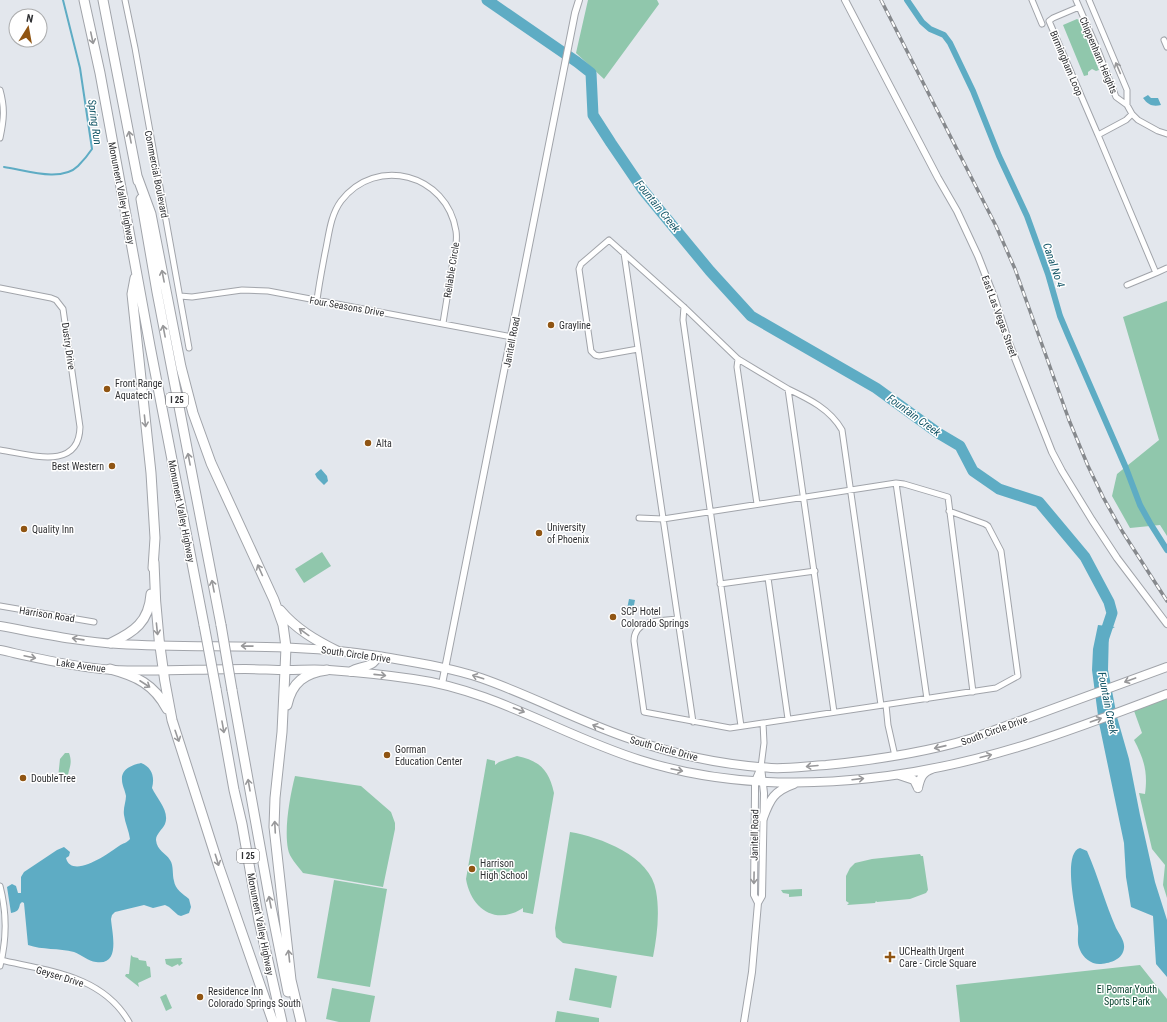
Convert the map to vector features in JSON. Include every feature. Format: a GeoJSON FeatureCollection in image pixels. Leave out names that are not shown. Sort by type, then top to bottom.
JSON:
{"type":"FeatureCollection","features":[{"type":"Feature","properties":{"kind":"highway","name":"Monument Valley Highway"},"geometry":{"type":"LineString","coordinates":[[84,0],[100,73],[259,921],[282,1022]]}},
{"type":"Feature","properties":{"kind":"highway","name":"Monument Valley Highway"},"geometry":{"type":"LineString","coordinates":[[103,0],[221,625],[270,902],[295,1022]]}},
{"type":"Feature","properties":{"kind":"highway"},"geometry":{"type":"LineString","coordinates":[[137,176],[151,214],[181,367],[193,413],[211,463],[282,619],[286,647],[282,732],[275,798],[274,827],[291,980],[301,1022]]}},
{"type":"Feature","properties":{"kind":"highway"},"geometry":{"type":"LineString","coordinates":[[111,643],[135,629],[145,616],[150,600],[154,562],[155,538],[151,473],[132,294],[136,271]]}},
{"type":"Feature","properties":{"kind":"highway"},"geometry":{"type":"LineString","coordinates":[[154,562],[156,616],[172,720],[219,867],[273,1022]]}},
{"type":"Feature","properties":{"kind":"highway"},"geometry":{"type":"LineString","coordinates":[[276,606],[302,631],[337,651]]}},
{"type":"Feature","properties":{"kind":"highway"},"geometry":{"type":"LineString","coordinates":[[110,669],[128,674],[153,689],[161,699],[172,720]]}},
{"type":"Feature","properties":{"kind":"highway"},"geometry":{"type":"LineString","coordinates":[[282,732],[288,702],[297,683],[310,673],[327,670]]}},
{"type":"Feature","properties":{"kind":"main road"},"geometry":{"type":"LineString","coordinates":[[0,626],[77,640],[160,645]]}},
{"type":"Feature","properties":{"kind":"main road","name":"South Circle Drive"},"geometry":{"type":"LineString","coordinates":[[160,645],[286,647],[337,651],[378,656],[446,669],[484,680],[634,741],[693,756],[761,767],[787,768],[862,761],[940,748],[959,743],[1167,667]]}},
{"type":"Feature","properties":{"kind":"main road","name":"Lake Avenue"},"geometry":{"type":"LineString","coordinates":[[0,650],[60,663],[110,669],[164,671]]}},
{"type":"Feature","properties":{"kind":"main road"},"geometry":{"type":"LineString","coordinates":[[349,672],[356,668],[372,665],[378,656]]}},
{"type":"Feature","properties":{"kind":"main road","name":"South Circle Drive"},"geometry":{"type":"LineString","coordinates":[[164,671],[247,669],[327,670],[412,679],[442,684],[521,711],[606,748],[639,760],[700,774],[759,781],[799,783],[835,782],[896,774],[937,767],[997,753],[1059,733],[1167,694]]}},
{"type":"Feature","properties":{"kind":"main road"},"geometry":{"type":"LineString","coordinates":[[896,774],[914,780],[918,788],[922,776],[928,770],[937,767]]}},
{"type":"Feature","properties":{"kind":"main road"},"geometry":{"type":"LineString","coordinates":[[763,818],[775,794],[784,788],[799,783]]}},
{"type":"Feature","properties":{"kind":"street","name":"Commercial Boulevard"},"geometry":{"type":"LineString","coordinates":[[125,0],[189,348]]}},
{"type":"Feature","properties":{"kind":"street","name":"Janitell Road"},"geometry":{"type":"LineString","coordinates":[[442,684],[512,337],[546,156],[575,13],[580,0]]}},
{"type":"Feature","properties":{"kind":"street","name":"East Las Vegas Street"},"geometry":{"type":"LineString","coordinates":[[845,0],[956,211],[978,256],[1039,420],[1059,465],[1083,506],[1117,558],[1167,624]]}},
{"type":"Feature","properties":{"kind":"street","name":"Birmingham Loop"},"geometry":{"type":"LineString","coordinates":[[1032,0],[1042,24]]}},
{"type":"Feature","properties":{"kind":"street","name":"Chippenham Heights"},"geometry":{"type":"LineString","coordinates":[[1076,0],[1116,97],[1127,105],[1132,114],[1138,120],[1158,131],[1167,134]]}},
{"type":"Feature","properties":{"kind":"street","name":"Chippenham Heights"},"geometry":{"type":"LineString","coordinates":[[1089,0],[1127,90],[1127,105]]}},
{"type":"Feature","properties":{"kind":"street","name":"Birmingham Loop"},"geometry":{"type":"LineString","coordinates":[[1079,8],[1049,21],[1156,273]]}},
{"type":"Feature","properties":{"kind":"street"},"geometry":{"type":"LineString","coordinates":[[1164,40],[1167,47]]}},
{"type":"Feature","properties":{"kind":"street"},"geometry":{"type":"LineString","coordinates":[[0,90],[4,104],[0,138]]}},
{"type":"Feature","properties":{"kind":"street"},"geometry":{"type":"LineString","coordinates":[[1098,135],[1126,120],[1132,114]]}},
{"type":"Feature","properties":{"kind":"street","name":"Reliable Circle"},"geometry":{"type":"LineString","coordinates":[[316,300],[330,228],[334,214],[342,201],[354,188],[367,180],[383,176],[403,176],[417,180],[431,188],[445,202],[450,210],[454,224],[457,237],[442,323]]}},
{"type":"Feature","properties":{"kind":"street"},"geometry":{"type":"LineString","coordinates":[[638,349],[599,356],[595,355],[591,351],[580,267],[609,240],[684,307],[738,359],[820,406],[839,424],[842,430],[884,705],[895,756]]}},
{"type":"Feature","properties":{"kind":"street"},"geometry":{"type":"LineString","coordinates":[[624,253],[693,722]]}},
{"type":"Feature","properties":{"kind":"street"},"geometry":{"type":"LineString","coordinates":[[1127,285],[1167,268]]}},
{"type":"Feature","properties":{"kind":"street","name":"Dustry Drive"},"geometry":{"type":"LineString","coordinates":[[0,288],[52,298],[60,304],[63,309],[80,427],[79,439],[73,450],[62,456],[55,457],[0,450]]}},
{"type":"Feature","properties":{"kind":"street","name":"Four Seasons Drive"},"geometry":{"type":"LineString","coordinates":[[180,296],[192,297],[250,290],[268,291],[512,337]]}},
{"type":"Feature","properties":{"kind":"street"},"geometry":{"type":"LineString","coordinates":[[684,307],[683,320],[741,726]]}},
{"type":"Feature","properties":{"kind":"street"},"geometry":{"type":"LineString","coordinates":[[738,359],[737,367],[757,504]]}},
{"type":"Feature","properties":{"kind":"street"},"geometry":{"type":"LineString","coordinates":[[788,389],[834,712]]}},
{"type":"Feature","properties":{"kind":"street"},"geometry":{"type":"LineString","coordinates":[[639,518],[663,518],[710,512],[896,483],[948,497],[973,692]]}},
{"type":"Feature","properties":{"kind":"street"},"geometry":{"type":"LineString","coordinates":[[896,483],[927,699]]}},
{"type":"Feature","properties":{"kind":"street"},"geometry":{"type":"LineString","coordinates":[[678,619],[648,623],[642,625],[635,632],[634,641],[644,712],[725,728],[996,688],[1018,676],[1000,551],[998,544],[988,526],[949,511]]}},
{"type":"Feature","properties":{"kind":"street"},"geometry":{"type":"LineString","coordinates":[[720,584],[815,571]]}},
{"type":"Feature","properties":{"kind":"street"},"geometry":{"type":"LineString","coordinates":[[768,578],[788,719]]}},
{"type":"Feature","properties":{"kind":"street","name":"Harrison Road"},"geometry":{"type":"LineString","coordinates":[[0,606],[94,622]]}},
{"type":"Feature","properties":{"kind":"street","name":"Janitell Road"},"geometry":{"type":"LineString","coordinates":[[758,903],[754,895],[759,781],[764,743],[763,723]]}},
{"type":"Feature","properties":{"kind":"street","name":"Janitell Road"},"geometry":{"type":"LineString","coordinates":[[744,1022],[752,972],[758,903],[762,896],[763,818],[759,781]]}},
{"type":"Feature","properties":{"kind":"street"},"geometry":{"type":"LineString","coordinates":[[0,886],[6,926],[0,966]]}},
{"type":"Feature","properties":{"kind":"street","name":"Geyser Drive"},"geometry":{"type":"LineString","coordinates":[[1,960],[62,974],[83,982],[103,993],[118,1005],[129,1022]]}},
{"type":"Feature","properties":{"kind":"green space"},"geometry":{"type":"Polygon","coordinates":[[[588,0],[657,0],[659,4],[604,79],[576,53],[588,0]]]}},
{"type":"Feature","properties":{"kind":"green space"},"geometry":{"type":"Polygon","coordinates":[[[1077,19],[1079,20],[1099,70],[1096,71],[1092,69],[1088,72],[1088,75],[1084,76],[1063,25],[1077,19]]]}},
{"type":"Feature","properties":{"kind":"green space"},"geometry":{"type":"Polygon","coordinates":[[[1167,301],[1167,536],[1160,525],[1130,528],[1112,496],[1117,474],[1159,440],[1123,317],[1167,301]]]}},
{"type":"Feature","properties":{"kind":"green space"},"geometry":{"type":"Polygon","coordinates":[[[322,552],[331,566],[304,583],[295,569],[322,552]]]}},
{"type":"Feature","properties":{"kind":"green space"},"geometry":{"type":"Polygon","coordinates":[[[1167,693],[1167,898],[1163,885],[1165,865],[1152,849],[1139,793],[1145,794],[1146,779],[1143,760],[1134,740],[1142,733],[1133,708],[1167,693]]]}},
{"type":"Feature","properties":{"kind":"green space"},"geometry":{"type":"Polygon","coordinates":[[[65,753],[69,753],[71,761],[68,783],[63,783],[58,778],[60,759],[65,753]]]}},
{"type":"Feature","properties":{"kind":"green space"},"geometry":{"type":"Polygon","coordinates":[[[517,756],[532,761],[542,768],[549,778],[554,793],[533,914],[523,912],[523,908],[513,913],[494,915],[486,912],[473,899],[466,879],[487,759],[495,761],[495,765],[499,762],[517,756]]]}},
{"type":"Feature","properties":{"kind":"green space"},"geometry":{"type":"Polygon","coordinates":[[[295,776],[361,786],[391,812],[395,823],[395,829],[383,887],[303,873],[290,855],[287,841],[288,812],[295,776]]]}},
{"type":"Feature","properties":{"kind":"green space"},"geometry":{"type":"Polygon","coordinates":[[[570,832],[595,838],[622,850],[635,858],[645,868],[652,879],[656,891],[658,908],[657,933],[653,957],[563,943],[556,937],[555,928],[570,832]]]}},
{"type":"Feature","properties":{"kind":"green space"},"geometry":{"type":"Polygon","coordinates":[[[920,854],[923,856],[928,890],[926,893],[910,899],[876,901],[875,903],[847,905],[849,903],[846,901],[846,876],[850,868],[855,863],[872,859],[920,854]]]}},
{"type":"Feature","properties":{"kind":"green space"},"geometry":{"type":"Polygon","coordinates":[[[334,880],[387,889],[370,987],[317,978],[334,880]]]}},
{"type":"Feature","properties":{"kind":"green space"},"geometry":{"type":"Polygon","coordinates":[[[802,889],[802,896],[789,897],[789,894],[783,893],[781,890],[802,889]]]}},
{"type":"Feature","properties":{"kind":"green space"},"geometry":{"type":"Polygon","coordinates":[[[131,955],[139,960],[146,961],[147,966],[150,967],[151,977],[138,983],[139,987],[125,976],[126,974],[129,974],[131,955]]]}},
{"type":"Feature","properties":{"kind":"green space"},"geometry":{"type":"Polygon","coordinates":[[[182,958],[181,961],[183,963],[179,966],[178,964],[172,967],[166,964],[165,959],[182,958]]]}},
{"type":"Feature","properties":{"kind":"green space","name":"El Pomar Youth Sports Park"},"geometry":{"type":"Polygon","coordinates":[[[1140,965],[1167,999],[1167,1022],[960,1022],[956,985],[1140,965]]]}},
{"type":"Feature","properties":{"kind":"green space"},"geometry":{"type":"Polygon","coordinates":[[[575,968],[617,976],[611,1008],[569,1000],[575,968]]]}},
{"type":"Feature","properties":{"kind":"green space"},"geometry":{"type":"Polygon","coordinates":[[[332,988],[375,996],[370,1022],[339,1022],[326,1019],[332,988]]]}},
{"type":"Feature","properties":{"kind":"green space"},"geometry":{"type":"Polygon","coordinates":[[[166,994],[172,1008],[166,1011],[160,997],[166,994]]]}},
{"type":"Feature","properties":{"kind":"green space"},"geometry":{"type":"Polygon","coordinates":[[[557,1011],[599,1018],[599,1022],[555,1022],[557,1011]]]}},
{"type":"Feature","properties":{"kind":"water"},"geometry":{"type":"Polygon","coordinates":[[[1148,95],[1151,98],[1158,98],[1161,105],[1153,106],[1147,102],[1143,98],[1148,95]]]}},
{"type":"Feature","properties":{"kind":"water"},"geometry":{"type":"Polygon","coordinates":[[[321,469],[327,476],[328,481],[324,485],[315,474],[321,469]]]}},
{"type":"Feature","properties":{"kind":"water"},"geometry":{"type":"Polygon","coordinates":[[[629,599],[635,600],[632,615],[626,614],[629,599]]]}},
{"type":"Feature","properties":{"kind":"water"},"geometry":{"type":"Polygon","coordinates":[[[1098,625],[1115,627],[1109,630],[1108,670],[1117,717],[1129,759],[1155,882],[1167,920],[1167,977],[1156,964],[1153,916],[1131,907],[1126,877],[1124,843],[1099,723],[1092,670],[1093,649],[1098,625]]]}},
{"type":"Feature","properties":{"kind":"water"},"geometry":{"type":"Polygon","coordinates":[[[141,763],[148,767],[152,773],[152,788],[166,814],[165,824],[156,838],[157,844],[171,862],[173,878],[176,886],[189,899],[191,907],[189,913],[181,916],[178,915],[165,905],[153,908],[144,905],[115,912],[111,919],[113,940],[112,954],[109,959],[104,962],[93,961],[74,952],[39,948],[28,945],[24,903],[22,902],[15,912],[11,913],[7,887],[12,884],[16,886],[18,893],[21,893],[21,877],[24,872],[64,847],[70,852],[69,856],[66,858],[70,864],[75,866],[83,866],[99,859],[129,840],[124,815],[126,796],[122,784],[122,776],[125,770],[141,763]]]}},
{"type":"Feature","properties":{"kind":"water"},"geometry":{"type":"Polygon","coordinates":[[[1080,848],[1087,851],[1112,919],[1124,943],[1123,952],[1119,958],[1109,963],[1098,964],[1091,962],[1083,956],[1079,947],[1078,926],[1071,871],[1072,860],[1075,852],[1080,848]]]}},
{"type":"Feature","properties":{"kind":"waterway","name":"Spring Run"},"geometry":{"type":"LineString","coordinates":[[4,167],[42,174],[62,174],[71,171],[78,166],[92,149],[80,68],[63,0]]}},
{"type":"Feature","properties":{"kind":"waterway","name":"Fountain Creek"},"geometry":{"type":"LineString","coordinates":[[487,0],[591,73],[593,115],[611,143],[643,190],[710,271],[751,316],[876,388],[938,433],[960,446],[973,471],[999,489],[1039,502],[1085,557],[1109,602],[1112,613],[1103,640]]}},
{"type":"Feature","properties":{"kind":"waterway","name":"Canal No 4"},"geometry":{"type":"LineString","coordinates":[[907,0],[922,22],[930,29],[944,35],[950,43],[973,91],[999,156],[1027,216],[1048,274],[1060,316],[1068,335],[1126,468],[1140,505],[1167,550]]}},
{"type":"Feature","properties":{"kind":"railway"},"geometry":{"type":"LineString","coordinates":[[881,0],[996,226],[1015,269],[1069,420],[1088,466],[1122,531],[1167,601]]}},
{"type":"Feature","properties":{"kind":"place","name":"Grayline"},"geometry":{"type":"Point","coordinates":[551,325]}},
{"type":"Feature","properties":{"kind":"place","name":"Front Range Aquatech"},"geometry":{"type":"Point","coordinates":[107,389]}},
{"type":"Feature","properties":{"kind":"place","name":"Alta"},"geometry":{"type":"Point","coordinates":[368,443]}},
{"type":"Feature","properties":{"kind":"place","name":"Best Western"},"geometry":{"type":"Point","coordinates":[112,466]}},
{"type":"Feature","properties":{"kind":"place","name":"Quality Inn"},"geometry":{"type":"Point","coordinates":[24,529]}},
{"type":"Feature","properties":{"kind":"place","name":"University of Phoenix"},"geometry":{"type":"Point","coordinates":[539,533]}},
{"type":"Feature","properties":{"kind":"place","name":"SCP Hotel Colorado Springs"},"geometry":{"type":"Point","coordinates":[613,617]}},
{"type":"Feature","properties":{"kind":"place","name":"Gorman Education Center"},"geometry":{"type":"Point","coordinates":[387,755]}},
{"type":"Feature","properties":{"kind":"place","name":"DoubleTree"},"geometry":{"type":"Point","coordinates":[23,778]}},
{"type":"Feature","properties":{"kind":"place","name":"Harrison High School"},"geometry":{"type":"Point","coordinates":[472,869]}},
{"type":"Feature","properties":{"kind":"place","name":"UCHealth Urgent Care - Circle Square"},"geometry":{"type":"Point","coordinates":[890,957]}},
{"type":"Feature","properties":{"kind":"place","name":"Residence Inn Colorado Springs South"},"geometry":{"type":"Point","coordinates":[200,997]}}]}
